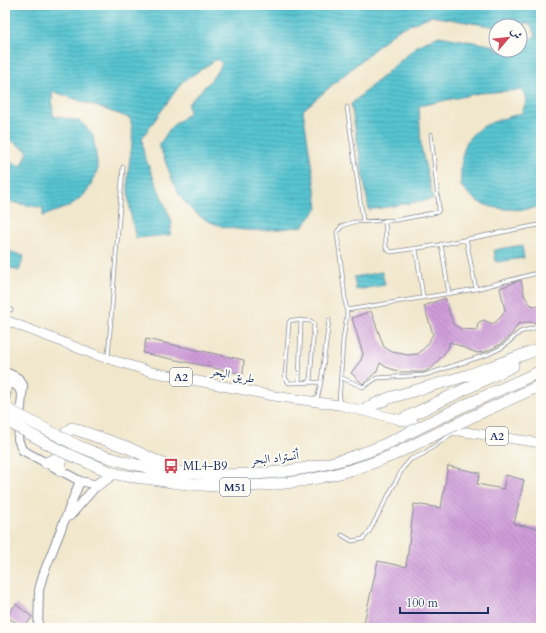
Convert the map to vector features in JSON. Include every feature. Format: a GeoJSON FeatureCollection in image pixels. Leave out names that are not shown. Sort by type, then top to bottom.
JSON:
{"type":"FeatureCollection","features":[{"type":"Feature","properties":{"kind":"highway"},"geometry":{"type":"LineString","coordinates":[[362,410],[389,398],[469,375],[541,348]]}},
{"type":"Feature","properties":{"kind":"highway"},"geometry":{"type":"LineString","coordinates":[[401,420],[541,352]]}},
{"type":"Feature","properties":{"kind":"highway","name":"أتستراد البحر"},"geometry":{"type":"LineString","coordinates":[[5,420],[61,451],[77,452],[178,471],[220,475],[280,471],[326,464],[364,454],[459,408],[541,371]]}},
{"type":"Feature","properties":{"kind":"highway","name":"أتستراد البحر"},"geometry":{"type":"LineString","coordinates":[[5,408],[114,473],[194,485],[232,487],[274,485],[326,476],[367,465],[393,455],[541,385]]}},
{"type":"Feature","properties":{"kind":"highway"},"geometry":{"type":"LineString","coordinates":[[62,471],[60,454],[65,434],[72,428],[77,428],[129,448],[178,471]]}},
{"type":"Feature","properties":{"kind":"highway"},"geometry":{"type":"LineString","coordinates":[[46,463],[55,459],[60,454]]}},
{"type":"Feature","properties":{"kind":"highway"},"geometry":{"type":"LineString","coordinates":[[97,485],[114,473]]}},
{"type":"Feature","properties":{"kind":"main road","name":"طريق البحر"},"geometry":{"type":"LineString","coordinates":[[5,321],[152,372],[274,396],[362,410],[414,423]]}},
{"type":"Feature","properties":{"kind":"main road","name":"A2"},"geometry":{"type":"LineString","coordinates":[[454,430],[541,443]]}},
{"type":"Feature","properties":{"kind":"street"},"geometry":{"type":"LineString","coordinates":[[6,375],[18,387],[22,395],[18,439],[19,446],[24,452],[80,481],[97,485]]}},
{"type":"Feature","properties":{"kind":"street"},"geometry":{"type":"LineString","coordinates":[[5,398],[7,388],[6,375]]}},
{"type":"Feature","properties":{"kind":"street"},"geometry":{"type":"LineString","coordinates":[[38,628],[39,590],[46,565],[80,481]]}},
{"type":"Feature","properties":{"kind":"street"},"geometry":{"type":"LineString","coordinates":[[63,525],[73,510],[97,485]]}},
{"type":"Feature","properties":{"kind":"lane"},"geometry":{"type":"LineString","coordinates":[[347,107],[363,221]]}},
{"type":"Feature","properties":{"kind":"lane"},"geometry":{"type":"LineString","coordinates":[[339,406],[342,378],[343,340],[347,310],[337,232],[339,228],[348,223],[431,215],[438,212],[439,208],[431,134]]}},
{"type":"Feature","properties":{"kind":"lane"},"geometry":{"type":"LineString","coordinates":[[108,358],[123,166]]}},
{"type":"Feature","properties":{"kind":"lane"},"geometry":{"type":"LineString","coordinates":[[385,220],[386,248],[391,252],[466,240],[538,225],[541,228]]}},
{"type":"Feature","properties":{"kind":"lane"},"geometry":{"type":"LineString","coordinates":[[466,240],[476,288]]}},
{"type":"Feature","properties":{"kind":"lane"},"geometry":{"type":"LineString","coordinates":[[441,244],[449,294]]}},
{"type":"Feature","properties":{"kind":"lane"},"geometry":{"type":"LineString","coordinates":[[416,248],[423,297]]}},
{"type":"Feature","properties":{"kind":"lane"},"geometry":{"type":"LineString","coordinates":[[347,310],[449,294],[541,272]]}},
{"type":"Feature","properties":{"kind":"lane"},"geometry":{"type":"LineString","coordinates":[[5,307],[11,310]]}},
{"type":"Feature","properties":{"kind":"lane"},"geometry":{"type":"LineString","coordinates":[[310,383],[314,324],[311,321],[291,320],[289,322],[285,378],[289,384],[299,383],[310,383],[321,382]]}},
{"type":"Feature","properties":{"kind":"lane"},"geometry":{"type":"LineString","coordinates":[[299,383],[301,320]]}},
{"type":"Feature","properties":{"kind":"lane"},"geometry":{"type":"LineString","coordinates":[[316,402],[321,382],[329,320]]}},
{"type":"Feature","properties":{"kind":"lane"},"geometry":{"type":"LineString","coordinates":[[342,378],[363,387],[377,378],[425,375],[497,351],[520,332],[541,326]]}},
{"type":"Feature","properties":{"kind":"lane"},"geometry":{"type":"LineString","coordinates":[[342,535],[352,541],[363,539],[369,532],[402,468],[411,459],[423,454],[454,430]]}},
{"type":"Feature","properties":{"kind":"water"},"geometry":{"type":"Polygon","coordinates":[[[5,5],[541,5],[541,205],[527,209],[518,210],[491,207],[477,201],[461,186],[463,154],[472,134],[492,123],[522,113],[527,99],[522,90],[479,93],[419,106],[421,147],[433,199],[369,210],[351,104],[417,46],[439,36],[488,45],[488,58],[528,58],[528,42],[536,35],[530,24],[528,24],[528,18],[488,18],[488,26],[431,16],[397,30],[303,110],[318,208],[303,226],[270,230],[254,230],[222,226],[207,221],[194,212],[179,194],[159,145],[171,127],[189,113],[188,104],[211,80],[222,64],[217,59],[182,82],[142,138],[144,155],[172,222],[170,235],[136,238],[128,191],[132,139],[132,125],[130,118],[52,91],[53,116],[80,121],[93,135],[98,169],[87,192],[70,206],[43,216],[43,208],[10,202],[5,191],[5,161],[22,166],[28,151],[5,137],[5,5]]]}},
{"type":"Feature","properties":{"kind":"water"},"geometry":{"type":"Polygon","coordinates":[[[522,245],[524,258],[496,262],[494,250],[522,245]]]}},
{"type":"Feature","properties":{"kind":"water"},"geometry":{"type":"Polygon","coordinates":[[[5,250],[24,256],[19,271],[5,266],[5,250]]]}},
{"type":"Feature","properties":{"kind":"water"},"geometry":{"type":"Polygon","coordinates":[[[382,272],[385,285],[356,290],[354,277],[382,272]]]}},
{"type":"Feature","properties":{"kind":"building"},"geometry":{"type":"Polygon","coordinates":[[[521,280],[525,297],[531,305],[541,307],[541,323],[527,322],[518,324],[512,334],[501,344],[485,352],[477,353],[450,342],[448,349],[433,367],[424,372],[400,372],[380,363],[377,371],[363,384],[351,373],[361,360],[363,354],[352,318],[371,311],[384,347],[392,352],[408,355],[418,354],[427,345],[433,334],[424,306],[445,298],[453,324],[461,329],[477,330],[478,323],[483,320],[493,324],[501,317],[505,310],[500,288],[521,280]]]}},
{"type":"Feature","properties":{"kind":"building"},"geometry":{"type":"Polygon","coordinates":[[[146,339],[244,360],[243,374],[143,353],[146,339]]]}},
{"type":"Feature","properties":{"kind":"building"},"geometry":{"type":"Polygon","coordinates":[[[448,466],[480,473],[477,484],[503,489],[506,475],[524,480],[514,524],[541,529],[541,628],[363,627],[378,561],[406,567],[414,504],[441,508],[448,466]]]}},
{"type":"Feature","properties":{"kind":"building"},"geometry":{"type":"Polygon","coordinates":[[[16,604],[32,617],[24,628],[6,616],[16,604]]]}},
{"type":"Feature","properties":{"kind":"place","name":"ML4-B9"},"geometry":{"type":"Point","coordinates":[171,466]}}]}
